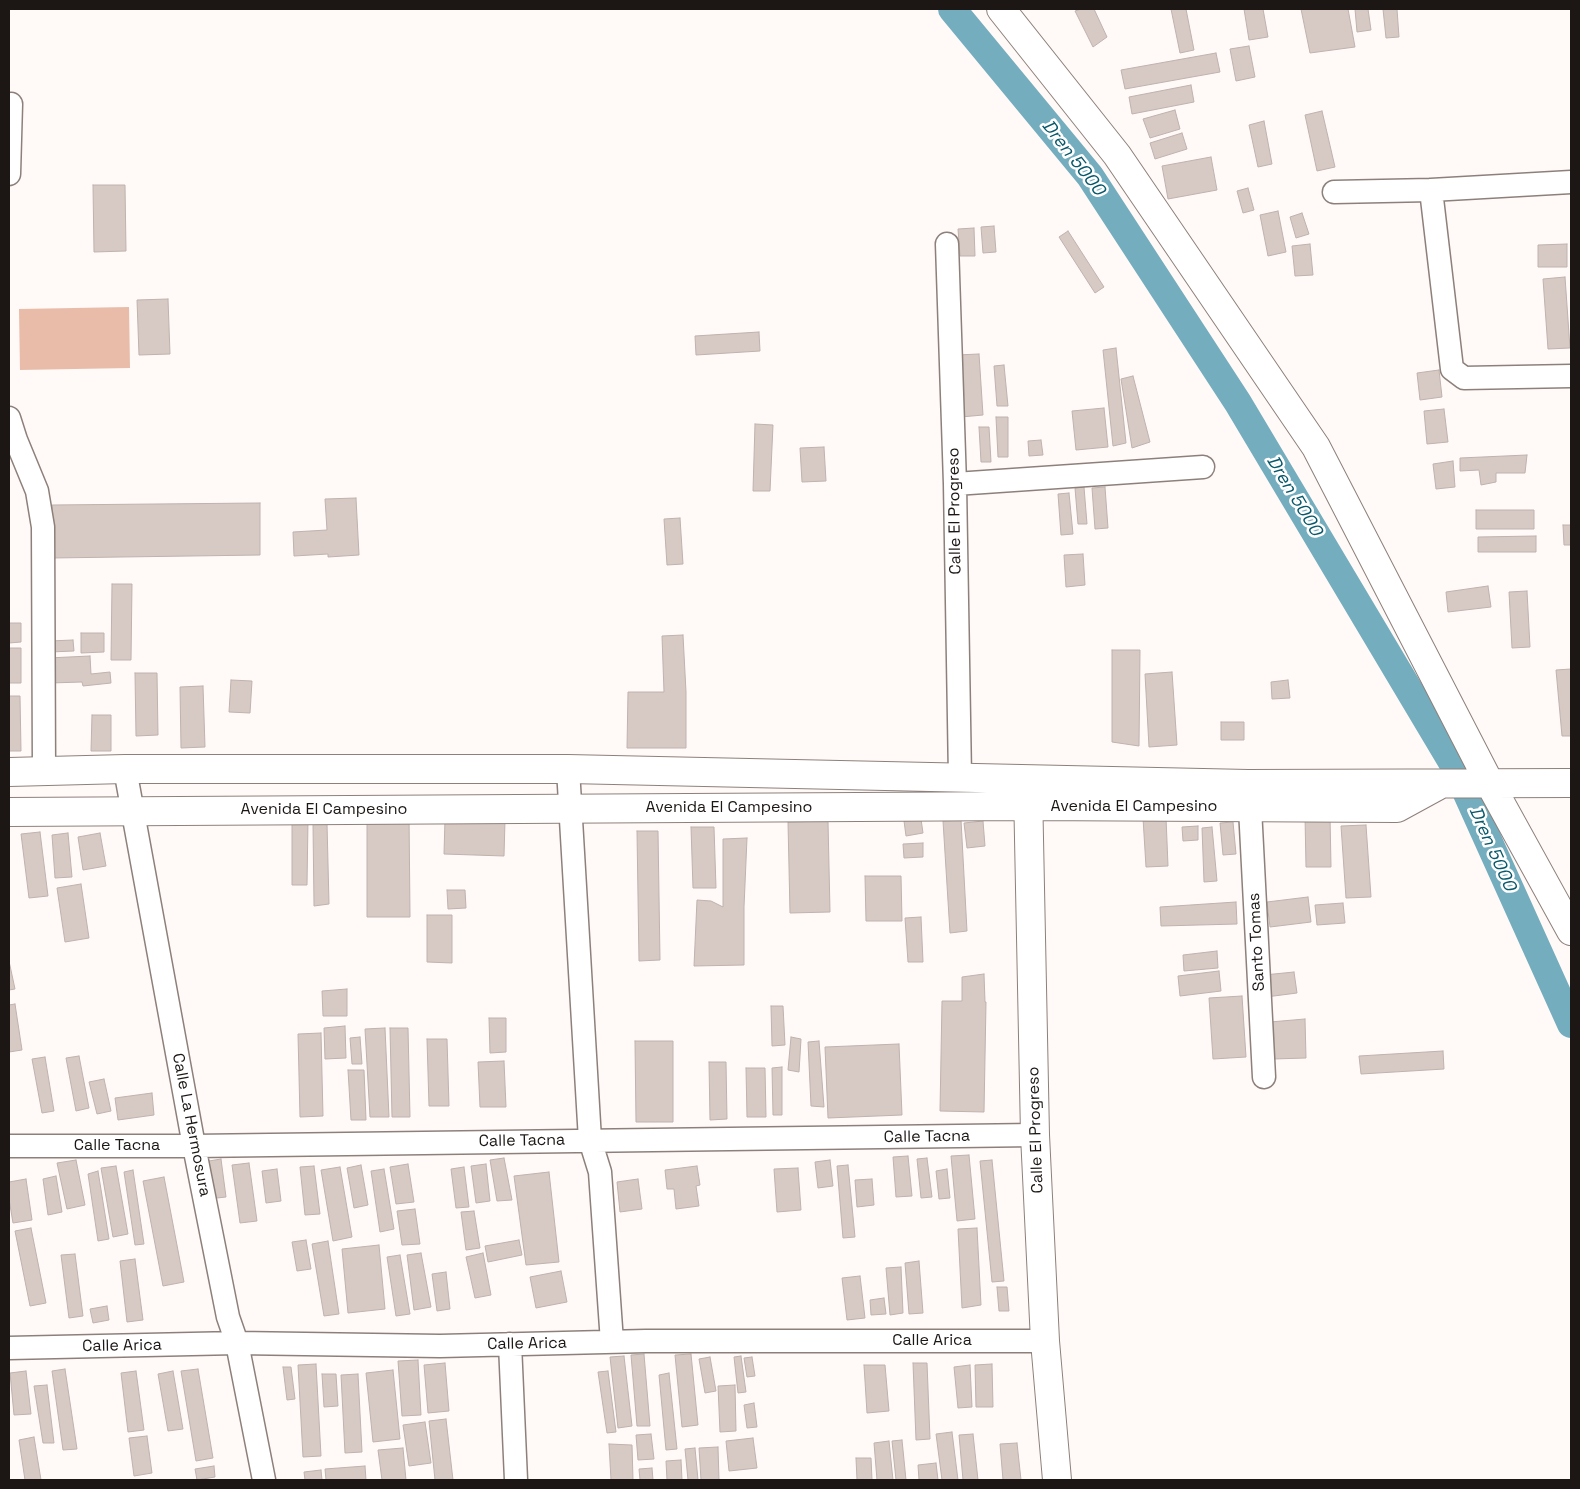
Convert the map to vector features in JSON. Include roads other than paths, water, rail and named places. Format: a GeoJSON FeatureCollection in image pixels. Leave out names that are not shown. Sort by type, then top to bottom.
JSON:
{"type":"FeatureCollection","features":[{"type":"Feature","properties":{"kind":"street"},"geometry":{"type":"LineString","coordinates":[[1001,9],[1117,155],[1316,447],[1487,784],[1571,931]]}},
{"type":"Feature","properties":{"kind":"street"},"geometry":{"type":"LineString","coordinates":[[9,174],[10,104]]}},
{"type":"Feature","properties":{"kind":"street"},"geometry":{"type":"LineString","coordinates":[[1334,192],[1431,190],[1571,182]]}},
{"type":"Feature","properties":{"kind":"street"},"geometry":{"type":"LineString","coordinates":[[1431,190],[1452,369],[1464,378],[1571,376]]}},
{"type":"Feature","properties":{"kind":"street","name":"Calle El Progreso"},"geometry":{"type":"LineString","coordinates":[[947,244],[955,484],[960,777]]}},
{"type":"Feature","properties":{"kind":"street"},"geometry":{"type":"LineString","coordinates":[[9,418],[36,491],[43,527],[44,771]]}},
{"type":"Feature","properties":{"kind":"street"},"geometry":{"type":"LineString","coordinates":[[955,484],[1203,467]]}},
{"type":"Feature","properties":{"kind":"street","name":"Avenida El Campesino"},"geometry":{"type":"LineString","coordinates":[[9,772],[125,769],[568,769],[1248,784],[1571,783]]}},
{"type":"Feature","properties":{"kind":"street","name":"Calle La Hermosura"},"geometry":{"type":"LineString","coordinates":[[125,769],[194,1146],[228,1317],[237,1343],[264,1480]]}},
{"type":"Feature","properties":{"kind":"street"},"geometry":{"type":"LineString","coordinates":[[568,769],[590,1140],[600,1172],[612,1342]]}},
{"type":"Feature","properties":{"kind":"street","name":"Calle El Progreso"},"geometry":{"type":"LineString","coordinates":[[1028,780],[1036,1135],[1045,1342],[1056,1480]]}},
{"type":"Feature","properties":{"kind":"street","name":"Avenida El Campesino"},"geometry":{"type":"LineString","coordinates":[[9,812],[1028,806],[1397,808],[1442,784]]}},
{"type":"Feature","properties":{"kind":"street","name":"Santo Tomas"},"geometry":{"type":"LineString","coordinates":[[1250,808],[1264,1077]]}},
{"type":"Feature","properties":{"kind":"street","name":"Calle Tacna"},"geometry":{"type":"LineString","coordinates":[[9,1146],[194,1146],[1036,1135]]}},
{"type":"Feature","properties":{"kind":"street","name":"Calle Arica"},"geometry":{"type":"LineString","coordinates":[[9,1348],[237,1343],[440,1346],[612,1342],[1045,1342]]}},
{"type":"Feature","properties":{"kind":"street"},"geometry":{"type":"LineString","coordinates":[[510,1344],[516,1480]]}},
{"type":"Feature","properties":{"kind":"waterway","name":"Dren 5000"},"geometry":{"type":"LineString","coordinates":[[952,9],[1090,176],[1238,403],[1455,767],[1571,1024]]}}]}
